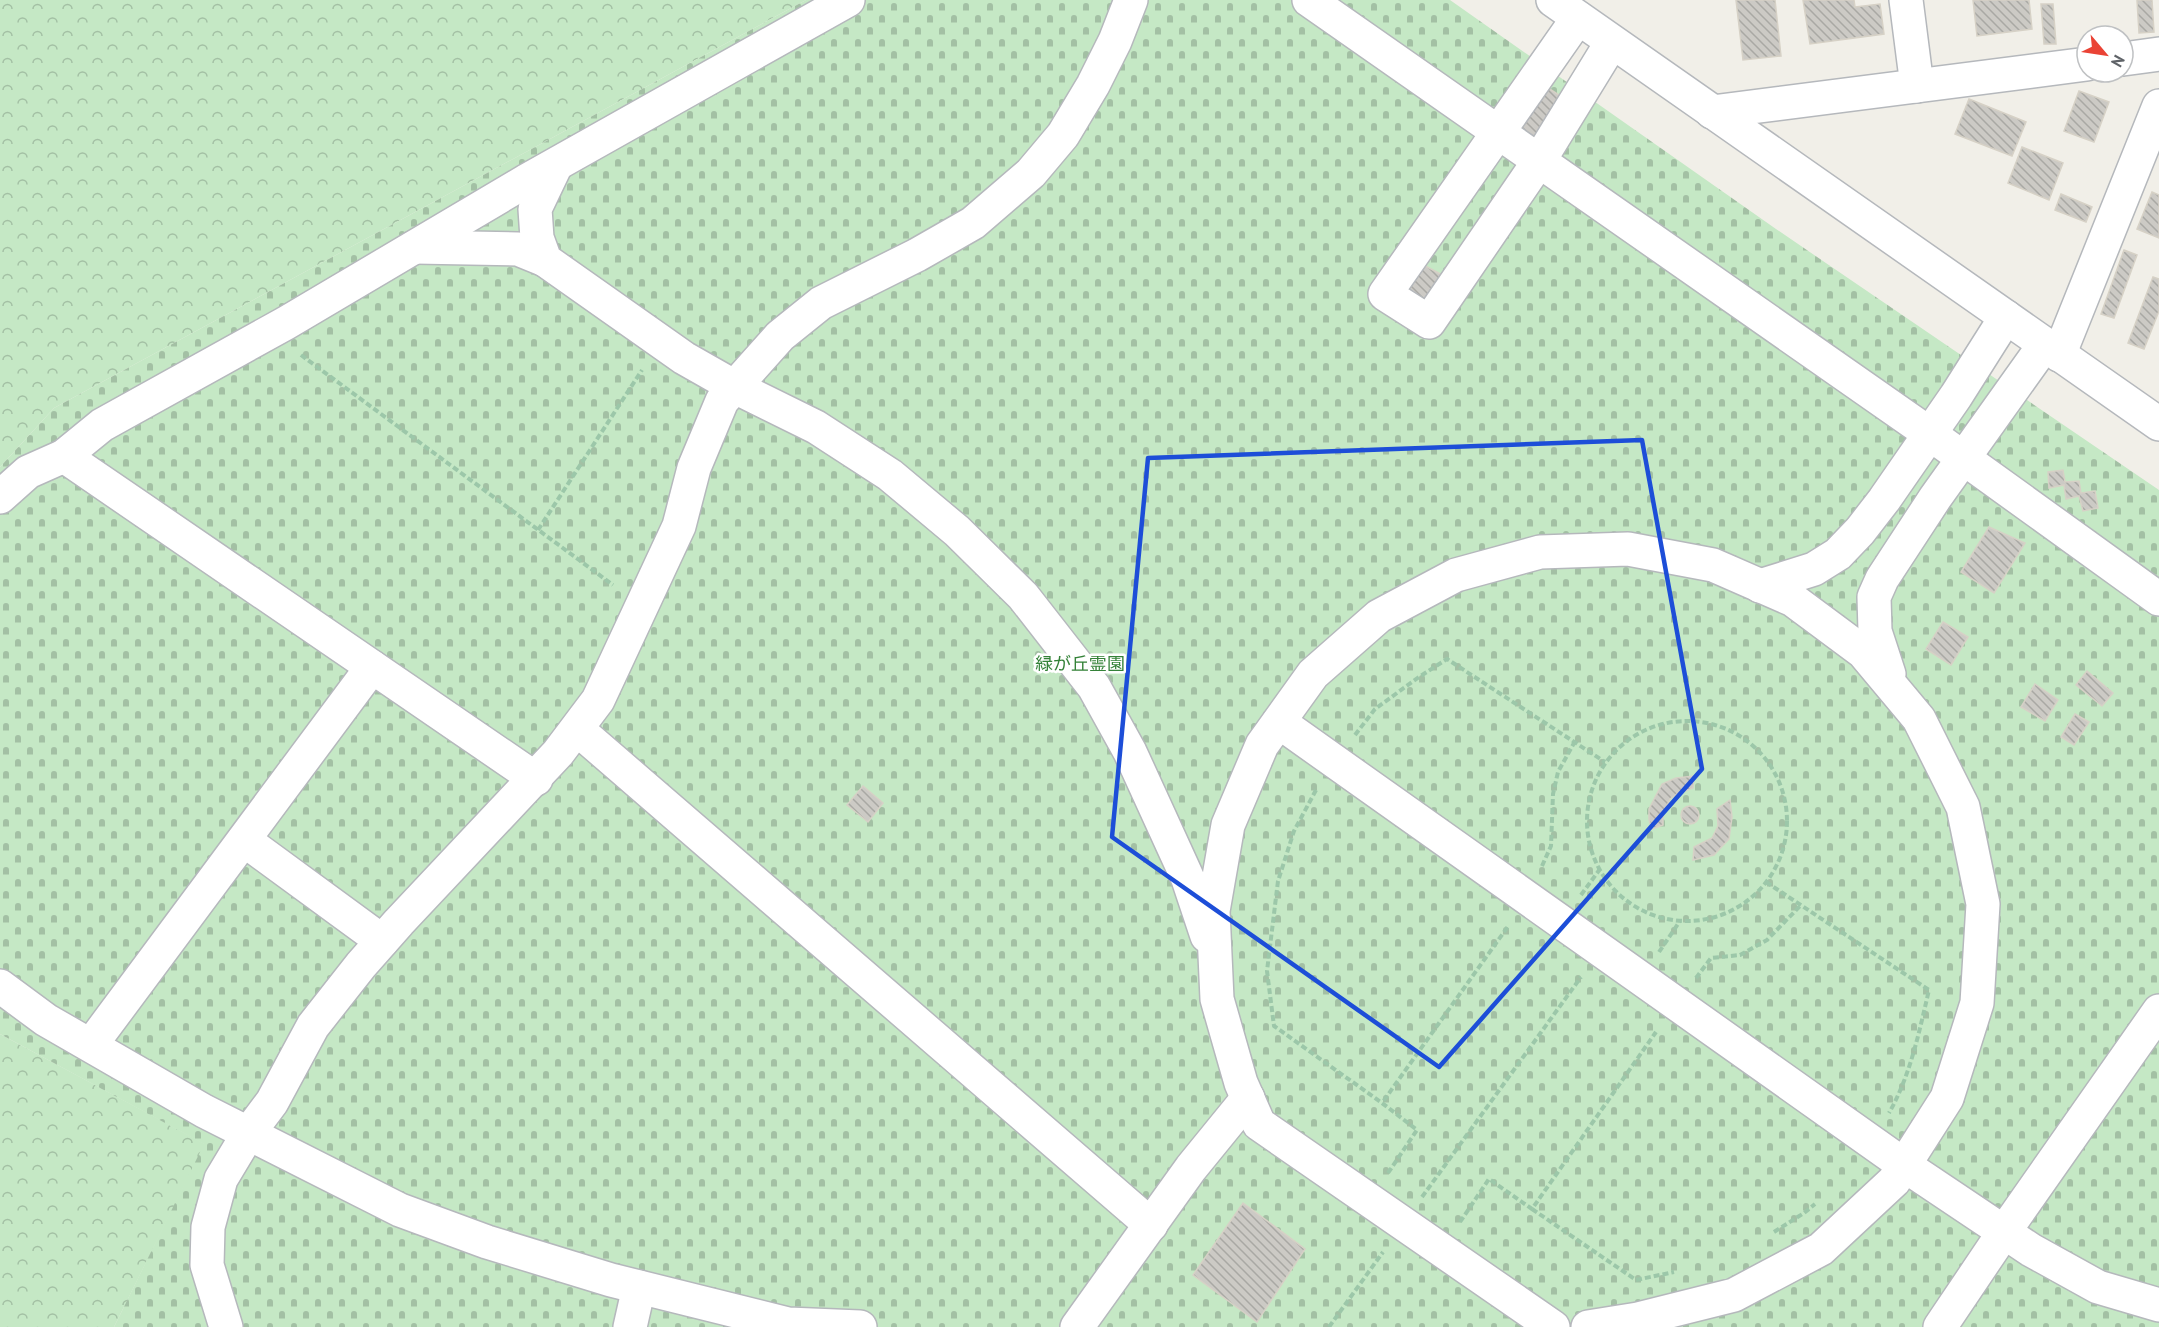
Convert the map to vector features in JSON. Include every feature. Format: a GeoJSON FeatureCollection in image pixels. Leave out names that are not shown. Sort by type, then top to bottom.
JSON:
{"type":"FeatureCollection","features":[{"type":"Feature","properties":{"kind":"street"},"geometry":{"type":"LineString","coordinates":[[0,497],[28,472],[64,456],[102,425],[270,332],[556,165],[848,0]]}},
{"type":"Feature","properties":{"kind":"street"},"geometry":{"type":"LineString","coordinates":[[226,1327],[207,1265],[208,1227],[221,1179],[248,1134],[272,1102],[313,1026],[382,941],[536,779],[577,729],[597,700],[679,526],[694,468],[722,401],[780,336],[822,303],[974,223],[1031,173],[1063,135],[1093,85],[1115,41],[1131,0]]}},
{"type":"Feature","properties":{"kind":"street"},"geometry":{"type":"LineString","coordinates":[[1308,0],[1930,434],[2159,599]]}},
{"type":"Feature","properties":{"kind":"street"},"geometry":{"type":"LineString","coordinates":[[1906,0],[1917,86]]}},
{"type":"Feature","properties":{"kind":"street"},"geometry":{"type":"LineString","coordinates":[[1612,42],[1539,160],[1429,322],[1385,294],[1499,132],[1565,9],[2159,424]]}},
{"type":"Feature","properties":{"kind":"street"},"geometry":{"type":"LineString","coordinates":[[2135,57],[2159,54]]}},
{"type":"Feature","properties":{"kind":"street"},"geometry":{"type":"LineString","coordinates":[[1713,112],[2075,66]]}},
{"type":"Feature","properties":{"kind":"street"},"geometry":{"type":"LineString","coordinates":[[1894,689],[1875,631],[1874,597],[1892,562],[1964,459],[2052,349],[2159,106]]}},
{"type":"Feature","properties":{"kind":"street"},"geometry":{"type":"LineString","coordinates":[[545,260],[537,238],[535,208],[556,165]]}},
{"type":"Feature","properties":{"kind":"street"},"geometry":{"type":"LineString","coordinates":[[415,247],[518,249],[545,260],[684,358],[735,387],[816,427],[890,475],[957,531],[1023,596],[1094,687],[1130,752],[1188,879],[1215,958]]}},
{"type":"Feature","properties":{"kind":"street"},"geometry":{"type":"LineString","coordinates":[[1760,585],[1814,569],[1838,554],[1860,531],[1930,434],[2006,317]]}},
{"type":"Feature","properties":{"kind":"street"},"geometry":{"type":"LineString","coordinates":[[64,456],[536,779]]}},
{"type":"Feature","properties":{"kind":"street"},"geometry":{"type":"LineString","coordinates":[[1553,1327],[1259,1124],[1241,1083],[1217,999],[1213,911],[1228,825],[1262,745],[1313,674],[1379,616],[1456,575],[1540,552],[1628,549],[1713,565],[1760,585],[1793,600],[1863,652],[1919,719],[1963,807],[1983,904],[1977,1003],[1947,1098],[1894,1181],[1821,1249],[1734,1295],[1638,1318],[1587,1327]]}},
{"type":"Feature","properties":{"kind":"street"},"geometry":{"type":"LineString","coordinates":[[91,1045],[372,667]]}},
{"type":"Feature","properties":{"kind":"street"},"geometry":{"type":"LineString","coordinates":[[1279,722],[1904,1165],[2031,1250],[2098,1287],[2159,1305]]}},
{"type":"Feature","properties":{"kind":"street"},"geometry":{"type":"LineString","coordinates":[[577,729],[1151,1224]]}},
{"type":"Feature","properties":{"kind":"street"},"geometry":{"type":"LineString","coordinates":[[244,840],[382,941]]}},
{"type":"Feature","properties":{"kind":"street"},"geometry":{"type":"LineString","coordinates":[[0,986],[46,1020],[204,1111],[400,1210],[487,1242],[639,1287],[788,1324],[860,1327]]}},
{"type":"Feature","properties":{"kind":"street"},"geometry":{"type":"LineString","coordinates":[[1940,1327],[2159,1011]]}},
{"type":"Feature","properties":{"kind":"street"},"geometry":{"type":"LineString","coordinates":[[1077,1327],[1191,1168],[1248,1098]]}},
{"type":"Feature","properties":{"kind":"street"},"geometry":{"type":"LineString","coordinates":[[630,1327],[639,1287]]}},
{"type":"Feature","properties":{"kind":"path"},"geometry":{"type":"LineString","coordinates":[[270,332],[640,605]]}},
{"type":"Feature","properties":{"kind":"path"},"geometry":{"type":"LineString","coordinates":[[538,530],[660,342]]}},
{"type":"Feature","properties":{"kind":"path"},"geometry":{"type":"LineString","coordinates":[[1350,740],[1375,709],[1448,659],[1605,762]]}},
{"type":"Feature","properties":{"kind":"path"},"geometry":{"type":"LineString","coordinates":[[1695,720],[1729,728],[1757,748],[1778,776],[1787,809],[1785,843],[1771,875],[1750,898],[1723,914],[1703,919],[1693,921],[1662,918],[1633,906],[1609,885],[1593,858],[1586,828],[1590,793],[1605,762],[1629,738],[1661,723],[1695,720]]}},
{"type":"Feature","properties":{"kind":"path"},"geometry":{"type":"LineString","coordinates":[[1382,1103],[1527,898],[1551,846],[1553,794],[1558,772],[1575,742]]}},
{"type":"Feature","properties":{"kind":"path"},"geometry":{"type":"LineString","coordinates":[[1320,783],[1293,831],[1278,881],[1267,971],[1274,1026],[1417,1130],[1370,1201]]}},
{"type":"Feature","properties":{"kind":"path"},"geometry":{"type":"LineString","coordinates":[[1441,1250],[1489,1179],[1532,1209],[1711,958],[1740,955],[1767,940],[1800,905]]}},
{"type":"Feature","properties":{"kind":"path"},"geometry":{"type":"LineString","coordinates":[[1329,1327],[1600,950]]}},
{"type":"Feature","properties":{"kind":"highlighted area"},"geometry":{"type":"Polygon","coordinates":[[[1642,440],[1702,769],[1439,1067],[1112,837],[1148,458],[1642,440]]]}},
{"type":"Feature","properties":{"kind":"green space"},"geometry":{"type":"Polygon","coordinates":[[[0,0],[806,0],[54,408],[0,467],[0,0]]]}},
{"type":"Feature","properties":{"kind":"green space","name":"緑が丘霊園"},"geometry":{"type":"Polygon","coordinates":[[[806,0],[1450,0],[1776,229],[2159,490],[2159,1327],[114,1327],[204,1144],[0,1034],[0,467],[54,408],[806,0]]]}},
{"type":"Feature","properties":{"kind":"green space"},"geometry":{"type":"Polygon","coordinates":[[[0,1034],[205,1144],[114,1327],[0,1327],[0,1034]]]}},
{"type":"Feature","properties":{"kind":"building"},"geometry":{"type":"Polygon","coordinates":[[[1736,0],[1775,0],[1781,56],[1743,60],[1736,0]]]}},
{"type":"Feature","properties":{"kind":"building"},"geometry":{"type":"Polygon","coordinates":[[[1803,0],[1854,0],[1855,7],[1880,4],[1884,34],[1810,44],[1803,0]]]}},
{"type":"Feature","properties":{"kind":"building"},"geometry":{"type":"Polygon","coordinates":[[[1973,0],[2029,0],[2032,29],[1977,36],[1973,0]]]}},
{"type":"Feature","properties":{"kind":"building"},"geometry":{"type":"Polygon","coordinates":[[[2137,0],[2152,0],[2154,32],[2139,33],[2137,0]]]}},
{"type":"Feature","properties":{"kind":"building"},"geometry":{"type":"Polygon","coordinates":[[[2041,4],[2053,4],[2056,44],[2044,44],[2041,4]]]}},
{"type":"Feature","properties":{"kind":"building"},"geometry":{"type":"Polygon","coordinates":[[[1542,84],[1565,99],[1540,140],[1516,126],[1542,84]]]}},
{"type":"Feature","properties":{"kind":"building"},"geometry":{"type":"Polygon","coordinates":[[[2079,91],[2109,102],[2094,142],[2064,131],[2079,91]]]}},
{"type":"Feature","properties":{"kind":"building"},"geometry":{"type":"Polygon","coordinates":[[[1969,99],[2026,122],[2012,156],[1955,134],[1969,99]]]}},
{"type":"Feature","properties":{"kind":"building"},"geometry":{"type":"Polygon","coordinates":[[[2022,147],[2063,163],[2049,200],[2008,183],[2022,147]]]}},
{"type":"Feature","properties":{"kind":"building"},"geometry":{"type":"Polygon","coordinates":[[[2152,192],[2159,195],[2159,238],[2137,229],[2152,192]]]}},
{"type":"Feature","properties":{"kind":"building"},"geometry":{"type":"Polygon","coordinates":[[[2061,194],[2092,207],[2086,222],[2055,210],[2061,194]]]}},
{"type":"Feature","properties":{"kind":"building"},"geometry":{"type":"Polygon","coordinates":[[[2124,250],[2137,255],[2114,318],[2101,314],[2124,250]]]}},
{"type":"Feature","properties":{"kind":"building"},"geometry":{"type":"Polygon","coordinates":[[[1418,262],[1448,278],[1427,307],[1401,288],[1418,262]]]}},
{"type":"Feature","properties":{"kind":"building"},"geometry":{"type":"Polygon","coordinates":[[[2153,277],[2159,279],[2159,311],[2144,349],[2128,343],[2153,277]]]}},
{"type":"Feature","properties":{"kind":"building"},"geometry":{"type":"Polygon","coordinates":[[[2063,470],[2065,482],[2079,481],[2081,493],[2095,491],[2098,508],[2083,511],[2079,496],[2066,499],[2064,485],[2049,488],[2048,472],[2063,470]]]}},
{"type":"Feature","properties":{"kind":"building"},"geometry":{"type":"Polygon","coordinates":[[[1989,527],[2025,543],[1994,593],[1961,572],[1989,527]]]}},
{"type":"Feature","properties":{"kind":"building"},"geometry":{"type":"Polygon","coordinates":[[[1943,622],[1968,637],[1951,665],[1926,649],[1943,622]]]}},
{"type":"Feature","properties":{"kind":"building"},"geometry":{"type":"Polygon","coordinates":[[[2087,671],[2113,693],[2102,706],[2076,685],[2087,671]]]}},
{"type":"Feature","properties":{"kind":"building"},"geometry":{"type":"Polygon","coordinates":[[[2035,684],[2058,700],[2045,721],[2021,707],[2035,684]]]}},
{"type":"Feature","properties":{"kind":"building"},"geometry":{"type":"Polygon","coordinates":[[[2075,714],[2089,722],[2074,745],[2061,737],[2075,714]]]}},
{"type":"Feature","properties":{"kind":"building"},"geometry":{"type":"Polygon","coordinates":[[[1694,776],[1693,788],[1670,799],[1663,815],[1663,825],[1652,829],[1649,809],[1662,784],[1676,778],[1694,776]]]}},
{"type":"Feature","properties":{"kind":"building"},"geometry":{"type":"Polygon","coordinates":[[[863,786],[883,803],[868,822],[847,805],[863,786]]]}},
{"type":"Feature","properties":{"kind":"building"},"geometry":{"type":"Polygon","coordinates":[[[1730,800],[1732,817],[1729,839],[1714,855],[1693,860],[1694,847],[1712,838],[1718,826],[1717,809],[1730,800]]]}},
{"type":"Feature","properties":{"kind":"building"},"geometry":{"type":"Polygon","coordinates":[[[1690,806],[1696,809],[1699,815],[1696,821],[1690,824],[1684,821],[1681,815],[1684,809],[1690,806]]]}},
{"type":"Feature","properties":{"kind":"building"},"geometry":{"type":"Polygon","coordinates":[[[1243,1203],[1305,1249],[1257,1322],[1193,1275],[1243,1203]]]}}]}
